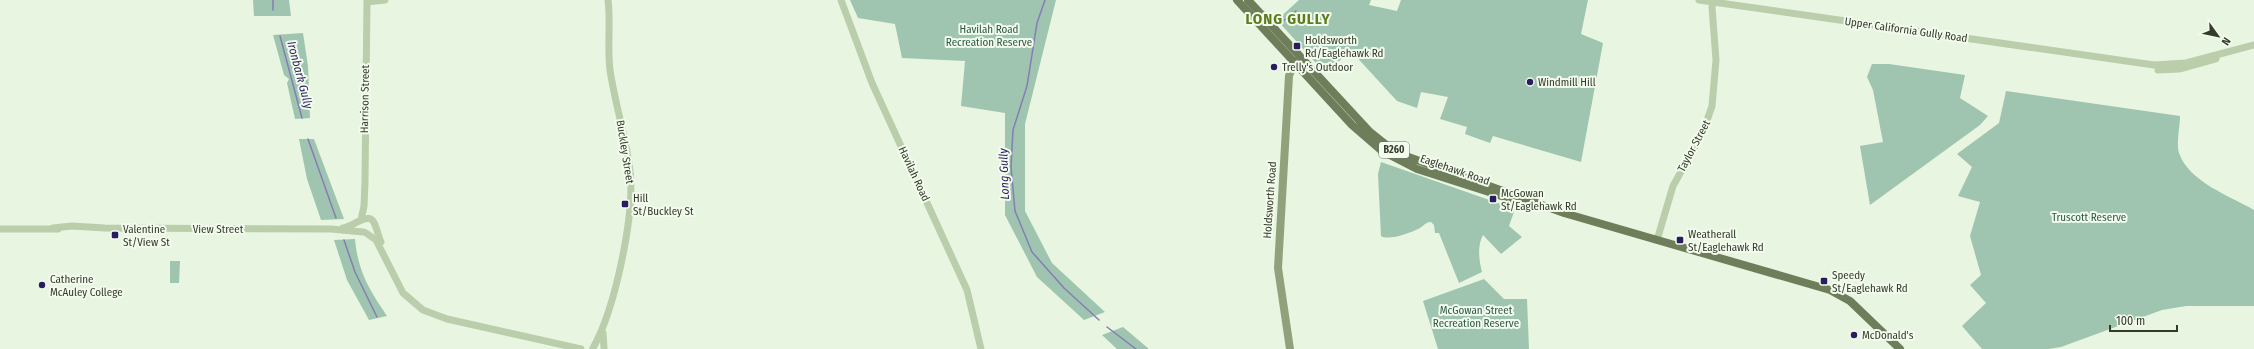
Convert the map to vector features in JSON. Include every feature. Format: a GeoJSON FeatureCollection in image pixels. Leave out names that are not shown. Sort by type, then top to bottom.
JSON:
{"type":"FeatureCollection","features":[{"type":"Feature","properties":{"kind":"main road","name":"Eaglehawk Road"},"geometry":{"type":"LineString","coordinates":[[1237,0],[1298,59]]}},
{"type":"Feature","properties":{"kind":"main road","name":"Eaglehawk Road"},"geometry":{"type":"LineString","coordinates":[[1248,0],[1355,128],[1388,155],[1417,169],[1830,290],[1850,301],[1900,349]]}},
{"type":"Feature","properties":{"kind":"main road","name":"Holdsworth Road"},"geometry":{"type":"LineString","coordinates":[[1290,349],[1278,268],[1290,76],[1298,59]]}},
{"type":"Feature","properties":{"kind":"main road","name":"Eaglehawk Road"},"geometry":{"type":"LineString","coordinates":[[1886,337],[1894,349]]}},
{"type":"Feature","properties":{"kind":"street"},"geometry":{"type":"LineString","coordinates":[[367,1],[385,0]]}},
{"type":"Feature","properties":{"kind":"street","name":"Buckley Street"},"geometry":{"type":"LineString","coordinates":[[593,349],[603,327],[625,247],[631,189],[630,166],[608,55],[608,0]]}},
{"type":"Feature","properties":{"kind":"street","name":"Havilah Road"},"geometry":{"type":"LineString","coordinates":[[841,0],[872,83],[967,290],[981,349]]}},
{"type":"Feature","properties":{"kind":"street","name":"Upper California Gully Road"},"geometry":{"type":"LineString","coordinates":[[1699,0],[1717,1],[2114,61],[2152,69],[2180,69],[2204,63],[2254,45]]}},
{"type":"Feature","properties":{"kind":"street","name":"Harrison Street"},"geometry":{"type":"LineString","coordinates":[[360,221],[364,206],[365,182],[367,1]]}},
{"type":"Feature","properties":{"kind":"street","name":"Taylor Street"},"geometry":{"type":"LineString","coordinates":[[1657,240],[1671,191],[1703,132],[1710,115],[1716,82],[1715,26],[1717,1]]}},
{"type":"Feature","properties":{"kind":"street","name":"Harrison Street"},"geometry":{"type":"LineString","coordinates":[[365,182],[370,218]]}},
{"type":"Feature","properties":{"kind":"street"},"geometry":{"type":"LineString","coordinates":[[419,306],[402,282],[370,218],[360,221],[360,229],[376,240],[400,288],[419,306],[440,317],[475,324],[569,348],[581,349]]}},
{"type":"Feature","properties":{"kind":"street","name":"View Street"},"geometry":{"type":"LineString","coordinates":[[330,229],[346,227],[360,221]]}},
{"type":"Feature","properties":{"kind":"street","name":"View Street"},"geometry":{"type":"LineString","coordinates":[[0,228],[53,228],[72,226],[105,228],[330,229],[365,233]]}},
{"type":"Feature","properties":{"kind":"street"},"geometry":{"type":"LineString","coordinates":[[365,233],[370,232],[374,226]]}},
{"type":"Feature","properties":{"kind":"street","name":"Buckley Street"},"geometry":{"type":"LineString","coordinates":[[603,327],[604,349]]}},
{"type":"Feature","properties":{"kind":"street"},"geometry":{"type":"LineString","coordinates":[[593,349],[604,349]]}},
{"type":"Feature","properties":{"kind":"green space"},"geometry":{"type":"Polygon","coordinates":[[[253,0],[289,0],[291,16],[254,16],[253,0]]]}},
{"type":"Feature","properties":{"kind":"green space","name":"Havilah Road Recreation Reserve"},"geometry":{"type":"Polygon","coordinates":[[[850,0],[1056,0],[1025,124],[1025,211],[1052,263],[1105,312],[1084,320],[1037,277],[1005,215],[1005,113],[961,106],[965,61],[902,58],[895,24],[858,18],[850,0]]]}},
{"type":"Feature","properties":{"kind":"green space"},"geometry":{"type":"Polygon","coordinates":[[[1299,0],[1371,0],[1369,5],[1397,11],[1401,0],[1588,0],[1581,34],[1603,43],[1581,162],[1493,136],[1490,143],[1465,134],[1467,127],[1440,119],[1448,97],[1421,92],[1417,108],[1397,101],[1351,51],[1325,73],[1277,20],[1299,0]]]}},
{"type":"Feature","properties":{"kind":"green space"},"geometry":{"type":"Polygon","coordinates":[[[303,33],[308,66],[310,118],[295,119],[287,83],[289,79],[284,75],[273,35],[303,33]]]}},
{"type":"Feature","properties":{"kind":"green space"},"geometry":{"type":"Polygon","coordinates":[[[1872,64],[1889,64],[1965,75],[1960,98],[1988,116],[1980,125],[1870,205],[1860,146],[1883,142],[1873,90],[1867,77],[1872,64]]]}},
{"type":"Feature","properties":{"kind":"green space","name":"Truscott Reserve"},"geometry":{"type":"Polygon","coordinates":[[[2006,91],[2180,116],[2178,149],[2184,163],[2201,180],[2211,187],[2254,210],[2254,306],[2186,306],[2162,310],[2061,347],[2049,349],[1982,349],[1962,326],[1986,303],[1970,285],[1981,275],[1970,236],[1980,202],[1958,196],[1972,167],[1957,154],[1999,123],[2006,91]]]}},
{"type":"Feature","properties":{"kind":"green space"},"geometry":{"type":"Polygon","coordinates":[[[299,139],[314,139],[344,219],[321,220],[307,179],[299,139]]]}},
{"type":"Feature","properties":{"kind":"green space"},"geometry":{"type":"Polygon","coordinates":[[[1381,162],[1515,209],[1509,226],[1522,237],[1501,254],[1483,235],[1479,249],[1482,272],[1459,283],[1439,233],[1435,233],[1434,225],[1431,222],[1414,231],[1399,236],[1389,238],[1381,236],[1378,174],[1381,162]]]}},
{"type":"Feature","properties":{"kind":"green space"},"geometry":{"type":"Polygon","coordinates":[[[355,239],[356,251],[365,280],[387,316],[369,320],[347,280],[334,240],[355,239]]]}},
{"type":"Feature","properties":{"kind":"green space"},"geometry":{"type":"Polygon","coordinates":[[[170,261],[180,261],[179,283],[170,283],[170,261]]]}},
{"type":"Feature","properties":{"kind":"green space","name":"McGowan Street Recreation Reserve"},"geometry":{"type":"Polygon","coordinates":[[[1484,279],[1504,299],[1527,299],[1529,349],[1438,349],[1423,301],[1484,279]]]}},
{"type":"Feature","properties":{"kind":"green space"},"geometry":{"type":"Polygon","coordinates":[[[1123,327],[1149,349],[1117,349],[1102,335],[1123,327]]]}},
{"type":"Feature","properties":{"kind":"waterway","name":"Ironbark Gully"},"geometry":{"type":"LineString","coordinates":[[273,0],[273,10]]}},
{"type":"Feature","properties":{"kind":"waterway","name":"Long Gully"},"geometry":{"type":"LineString","coordinates":[[1045,0],[1037,23],[1027,86],[1013,130],[1011,167],[1015,211],[1032,252],[1064,288],[1099,320]]}},
{"type":"Feature","properties":{"kind":"waterway"},"geometry":{"type":"LineString","coordinates":[[1283,21],[1296,11]]}},
{"type":"Feature","properties":{"kind":"waterway","name":"Ironbark Gully"},"geometry":{"type":"LineString","coordinates":[[280,36],[302,118]]}},
{"type":"Feature","properties":{"kind":"waterway","name":"Ironbark Gully"},"geometry":{"type":"LineString","coordinates":[[308,139],[336,218]]}},
{"type":"Feature","properties":{"kind":"waterway","name":"Ironbark Gully"},"geometry":{"type":"LineString","coordinates":[[344,240],[355,272],[377,317]]}},
{"type":"Feature","properties":{"kind":"waterway","name":"Long Gully"},"geometry":{"type":"LineString","coordinates":[[1107,327],[1136,349]]}},
{"type":"Feature","properties":{"kind":"place","name":"Holdsworth Rd/Eaglehawk Rd"},"geometry":{"type":"Point","coordinates":[1297,46]}},
{"type":"Feature","properties":{"kind":"place","name":"Trelly's Outdoor"},"geometry":{"type":"Point","coordinates":[1274,67]}},
{"type":"Feature","properties":{"kind":"place","name":"Windmill Hill"},"geometry":{"type":"Point","coordinates":[1530,82]}},
{"type":"Feature","properties":{"kind":"place","name":"McGowan St/Eaglehawk Rd"},"geometry":{"type":"Point","coordinates":[1493,199]}},
{"type":"Feature","properties":{"kind":"place","name":"Hill St/Buckley St"},"geometry":{"type":"Point","coordinates":[625,204]}},
{"type":"Feature","properties":{"kind":"place","name":"Valentine St/View St"},"geometry":{"type":"Point","coordinates":[115,235]}},
{"type":"Feature","properties":{"kind":"place","name":"Weatherall St/Eaglehawk Rd"},"geometry":{"type":"Point","coordinates":[1680,240]}},
{"type":"Feature","properties":{"kind":"place","name":"Speedy St/Eaglehawk Rd"},"geometry":{"type":"Point","coordinates":[1824,281]}},
{"type":"Feature","properties":{"kind":"place","name":"Catherine McAuley College"},"geometry":{"type":"Point","coordinates":[42,285]}},
{"type":"Feature","properties":{"kind":"place","name":"McDonald's"},"geometry":{"type":"Point","coordinates":[1854,335]}},
{"type":"Feature","properties":{"kind":"district","name":"LONG GULLY"},"geometry":{"type":"Point","coordinates":[1288,19]}}]}
